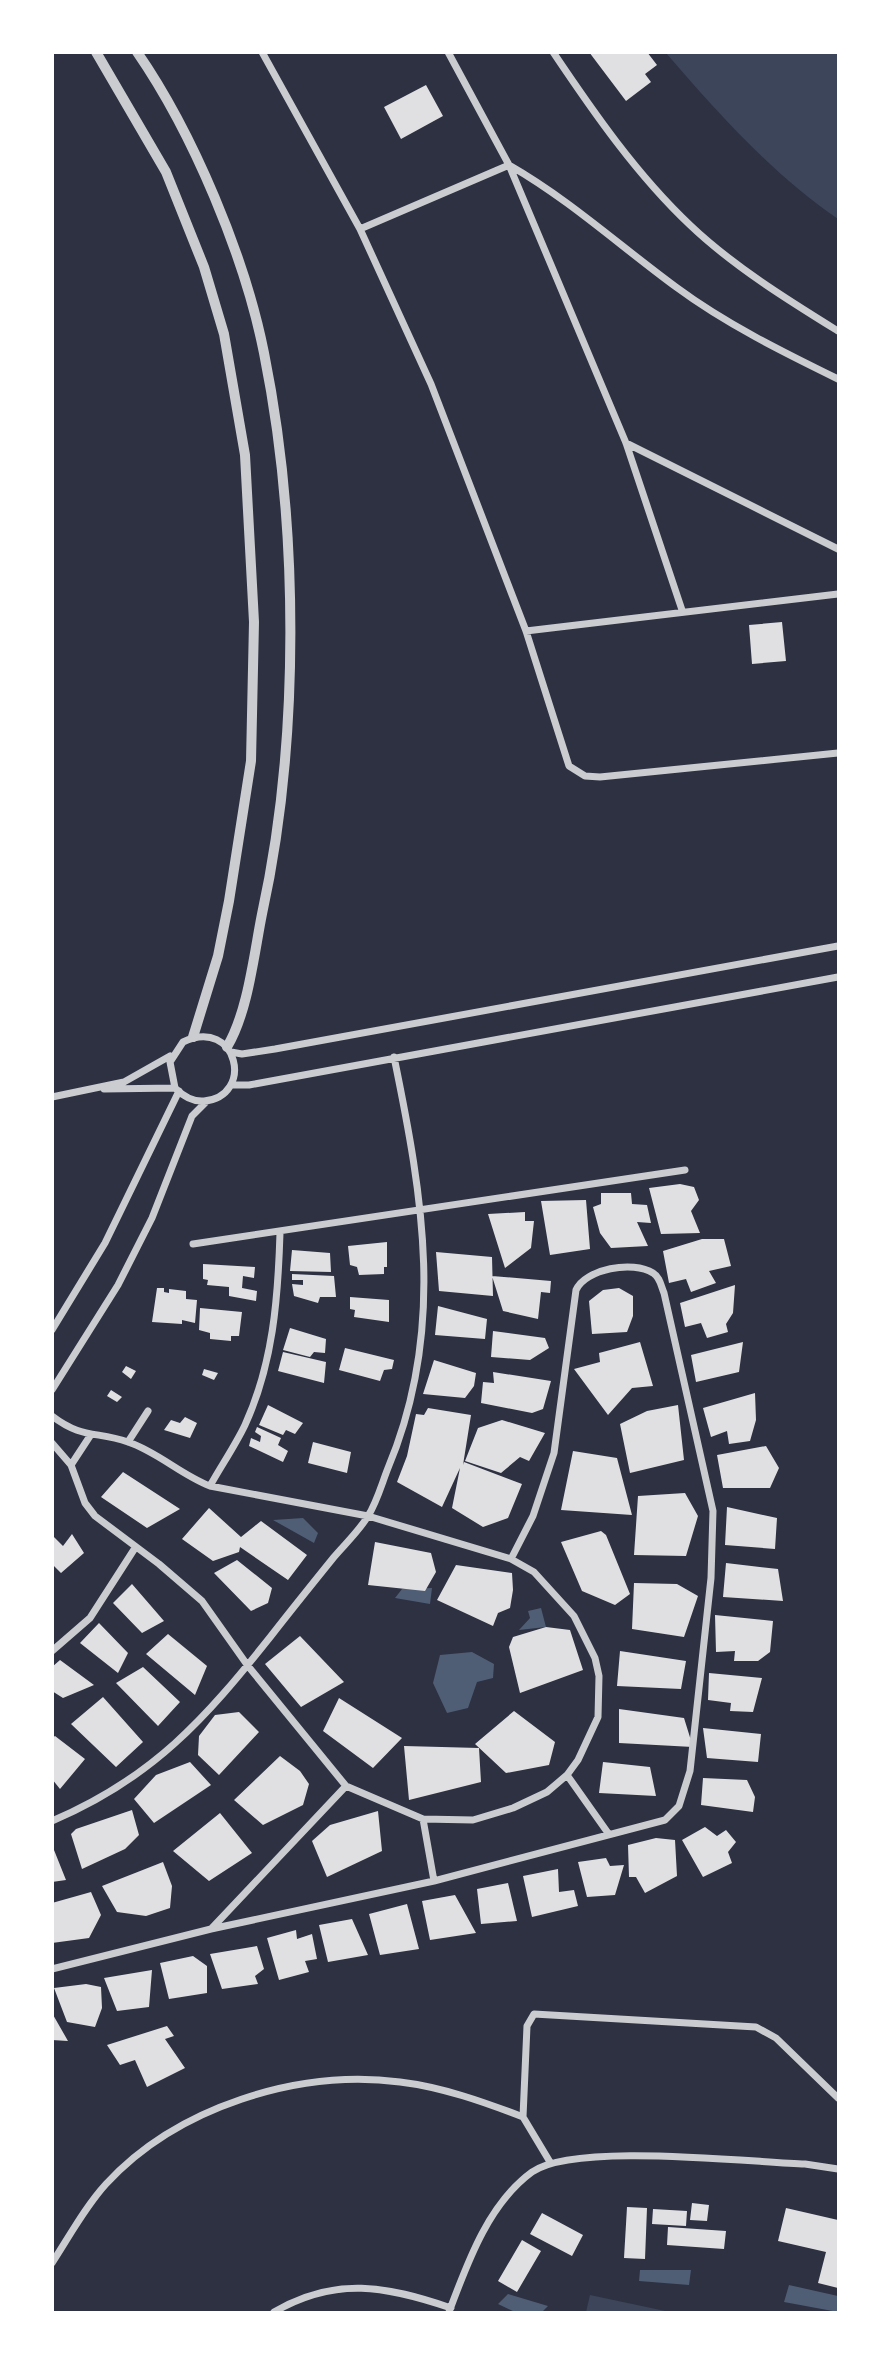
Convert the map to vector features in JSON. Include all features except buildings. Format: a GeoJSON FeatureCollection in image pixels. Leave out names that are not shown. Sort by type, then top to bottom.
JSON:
{"type":"FeatureCollection","features":[{"type":"Feature","properties":{"kind":"street"},"geometry":{"type":"LineString","coordinates":[[96,52],[166,172],[204,267],[224,334],[245,455],[254,622],[251,761],[225,923],[193,1037]]}},
{"type":"Feature","properties":{"kind":"street"},"geometry":{"type":"LineString","coordinates":[[52,1390],[118,1285],[157,1207],[192,1116],[207,1101],[221,1096],[231,1085],[235,1069],[229,1049],[240,1015],[270,881],[285,750],[289,632],[282,481],[264,351],[223,220],[194,156],[137,52]]}},
{"type":"Feature","properties":{"kind":"street"},"geometry":{"type":"LineString","coordinates":[[262,52],[360,229],[430,384],[526,631],[564,758],[576,772],[600,777],[838,753]]}},
{"type":"Feature","properties":{"kind":"street"},"geometry":{"type":"LineString","coordinates":[[448,52],[509,165],[626,443],[682,610]]}},
{"type":"Feature","properties":{"kind":"street"},"geometry":{"type":"LineString","coordinates":[[553,52],[616,141],[691,226],[746,269],[838,331]]}},
{"type":"Feature","properties":{"kind":"street"},"geometry":{"type":"LineString","coordinates":[[360,229],[509,165]]}},
{"type":"Feature","properties":{"kind":"street"},"geometry":{"type":"LineString","coordinates":[[509,165],[565,198],[688,295],[768,343],[838,379]]}},
{"type":"Feature","properties":{"kind":"street"},"geometry":{"type":"LineString","coordinates":[[626,443],[838,549]]}},
{"type":"Feature","properties":{"kind":"street"},"geometry":{"type":"LineString","coordinates":[[526,631],[682,610],[838,594]]}},
{"type":"Feature","properties":{"kind":"street"},"geometry":{"type":"LineString","coordinates":[[104,1089],[149,1071],[193,1037],[212,1037],[242,1054],[264,1051],[838,946]]}},
{"type":"Feature","properties":{"kind":"street"},"geometry":{"type":"LineString","coordinates":[[231,1085],[249,1085],[838,977]]}},
{"type":"Feature","properties":{"kind":"street"},"geometry":{"type":"LineString","coordinates":[[175,1050],[170,1062],[170,1075],[177,1089],[187,1098],[207,1101]]}},
{"type":"Feature","properties":{"kind":"street"},"geometry":{"type":"LineString","coordinates":[[52,1821],[87,1806],[155,1763],[223,1698],[368,1516],[397,1447],[419,1367],[424,1302],[422,1210],[394,1057]]}},
{"type":"Feature","properties":{"kind":"street"},"geometry":{"type":"LineString","coordinates":[[52,1097],[104,1089],[177,1089]]}},
{"type":"Feature","properties":{"kind":"street"},"geometry":{"type":"LineString","coordinates":[[52,1330],[105,1243],[177,1089]]}},
{"type":"Feature","properties":{"kind":"street"},"geometry":{"type":"LineString","coordinates":[[194,1244],[685,1170]]}},
{"type":"Feature","properties":{"kind":"street"},"geometry":{"type":"LineString","coordinates":[[210,1486],[245,1425],[262,1378],[274,1325],[280,1233]]}},
{"type":"Feature","properties":{"kind":"street"},"geometry":{"type":"LineString","coordinates":[[52,1969],[211,1929],[434,1881],[665,1820],[682,1801],[690,1771],[699,1703],[712,1558],[713,1511],[664,1293],[656,1275],[651,1272],[637,1269],[597,1272],[580,1282],[574,1302],[554,1453],[533,1516],[511,1559]]}},
{"type":"Feature","properties":{"kind":"street"},"geometry":{"type":"LineString","coordinates":[[128,1442],[148,1410]]}},
{"type":"Feature","properties":{"kind":"street"},"geometry":{"type":"LineString","coordinates":[[52,1416],[69,1429],[90,1436],[128,1442],[187,1478],[210,1486],[368,1516],[511,1559],[534,1572],[556,1593],[574,1616],[595,1658],[599,1676],[598,1717],[578,1760],[567,1775],[547,1792],[473,1820],[424,1819],[346,1786],[248,1666],[202,1601],[159,1564],[95,1516],[85,1503],[71,1465],[52,1443]]}},
{"type":"Feature","properties":{"kind":"street"},"geometry":{"type":"LineString","coordinates":[[71,1465],[90,1436]]}},
{"type":"Feature","properties":{"kind":"street"},"geometry":{"type":"LineString","coordinates":[[52,1651],[90,1618],[135,1548]]}},
{"type":"Feature","properties":{"kind":"street"},"geometry":{"type":"LineString","coordinates":[[567,1775],[608,1833]]}},
{"type":"Feature","properties":{"kind":"street"},"geometry":{"type":"LineString","coordinates":[[211,1929],[346,1786]]}},
{"type":"Feature","properties":{"kind":"street"},"geometry":{"type":"LineString","coordinates":[[424,1819],[434,1881]]}},
{"type":"Feature","properties":{"kind":"street"},"geometry":{"type":"LineString","coordinates":[[550,2162],[523,2117],[527,2026],[531,2016],[539,2012],[756,2027],[776,2038],[838,2098]]}},
{"type":"Feature","properties":{"kind":"street"},"geometry":{"type":"LineString","coordinates":[[52,2263],[106,2184],[126,2166],[180,2127],[263,2093],[325,2081],[398,2082],[457,2095],[523,2117]]}},
{"type":"Feature","properties":{"kind":"street"},"geometry":{"type":"LineString","coordinates":[[274,2312],[314,2294],[352,2287],[403,2292],[450,2310],[477,2245],[496,2213],[531,2172],[550,2162],[598,2155],[805,2164],[838,2169]]}},
{"type":"Feature","properties":{"kind":"shaded area"},"geometry":{"type":"Polygon","coordinates":[[[666,53],[838,53],[838,219],[768,163],[666,53]]]}},
{"type":"Feature","properties":{"kind":"shaded area"},"geometry":{"type":"Polygon","coordinates":[[[303,1518],[318,1533],[314,1543],[273,1520],[303,1518]]]}},
{"type":"Feature","properties":{"kind":"shaded area"},"geometry":{"type":"Polygon","coordinates":[[[432,1588],[430,1604],[395,1598],[402,1589],[432,1588]]]}},
{"type":"Feature","properties":{"kind":"shaded area"},"geometry":{"type":"Polygon","coordinates":[[[541,1608],[546,1627],[519,1630],[530,1618],[528,1611],[541,1608]]]}},
{"type":"Feature","properties":{"kind":"shaded area"},"geometry":{"type":"Polygon","coordinates":[[[472,1652],[494,1664],[493,1678],[477,1682],[468,1708],[447,1713],[433,1683],[440,1655],[472,1652]]]}},
{"type":"Feature","properties":{"kind":"shaded area"},"geometry":{"type":"Polygon","coordinates":[[[640,2270],[691,2270],[689,2285],[639,2281],[640,2270]]]}},
{"type":"Feature","properties":{"kind":"shaded area"},"geometry":{"type":"Polygon","coordinates":[[[789,2285],[838,2296],[838,2312],[784,2302],[789,2285]]]}},
{"type":"Feature","properties":{"kind":"shaded area"},"geometry":{"type":"Polygon","coordinates":[[[508,2294],[548,2306],[542,2312],[515,2312],[498,2304],[508,2294]]]}},
{"type":"Feature","properties":{"kind":"shaded area"},"geometry":{"type":"Polygon","coordinates":[[[590,2295],[670,2312],[586,2312],[590,2295]]]}}]}
